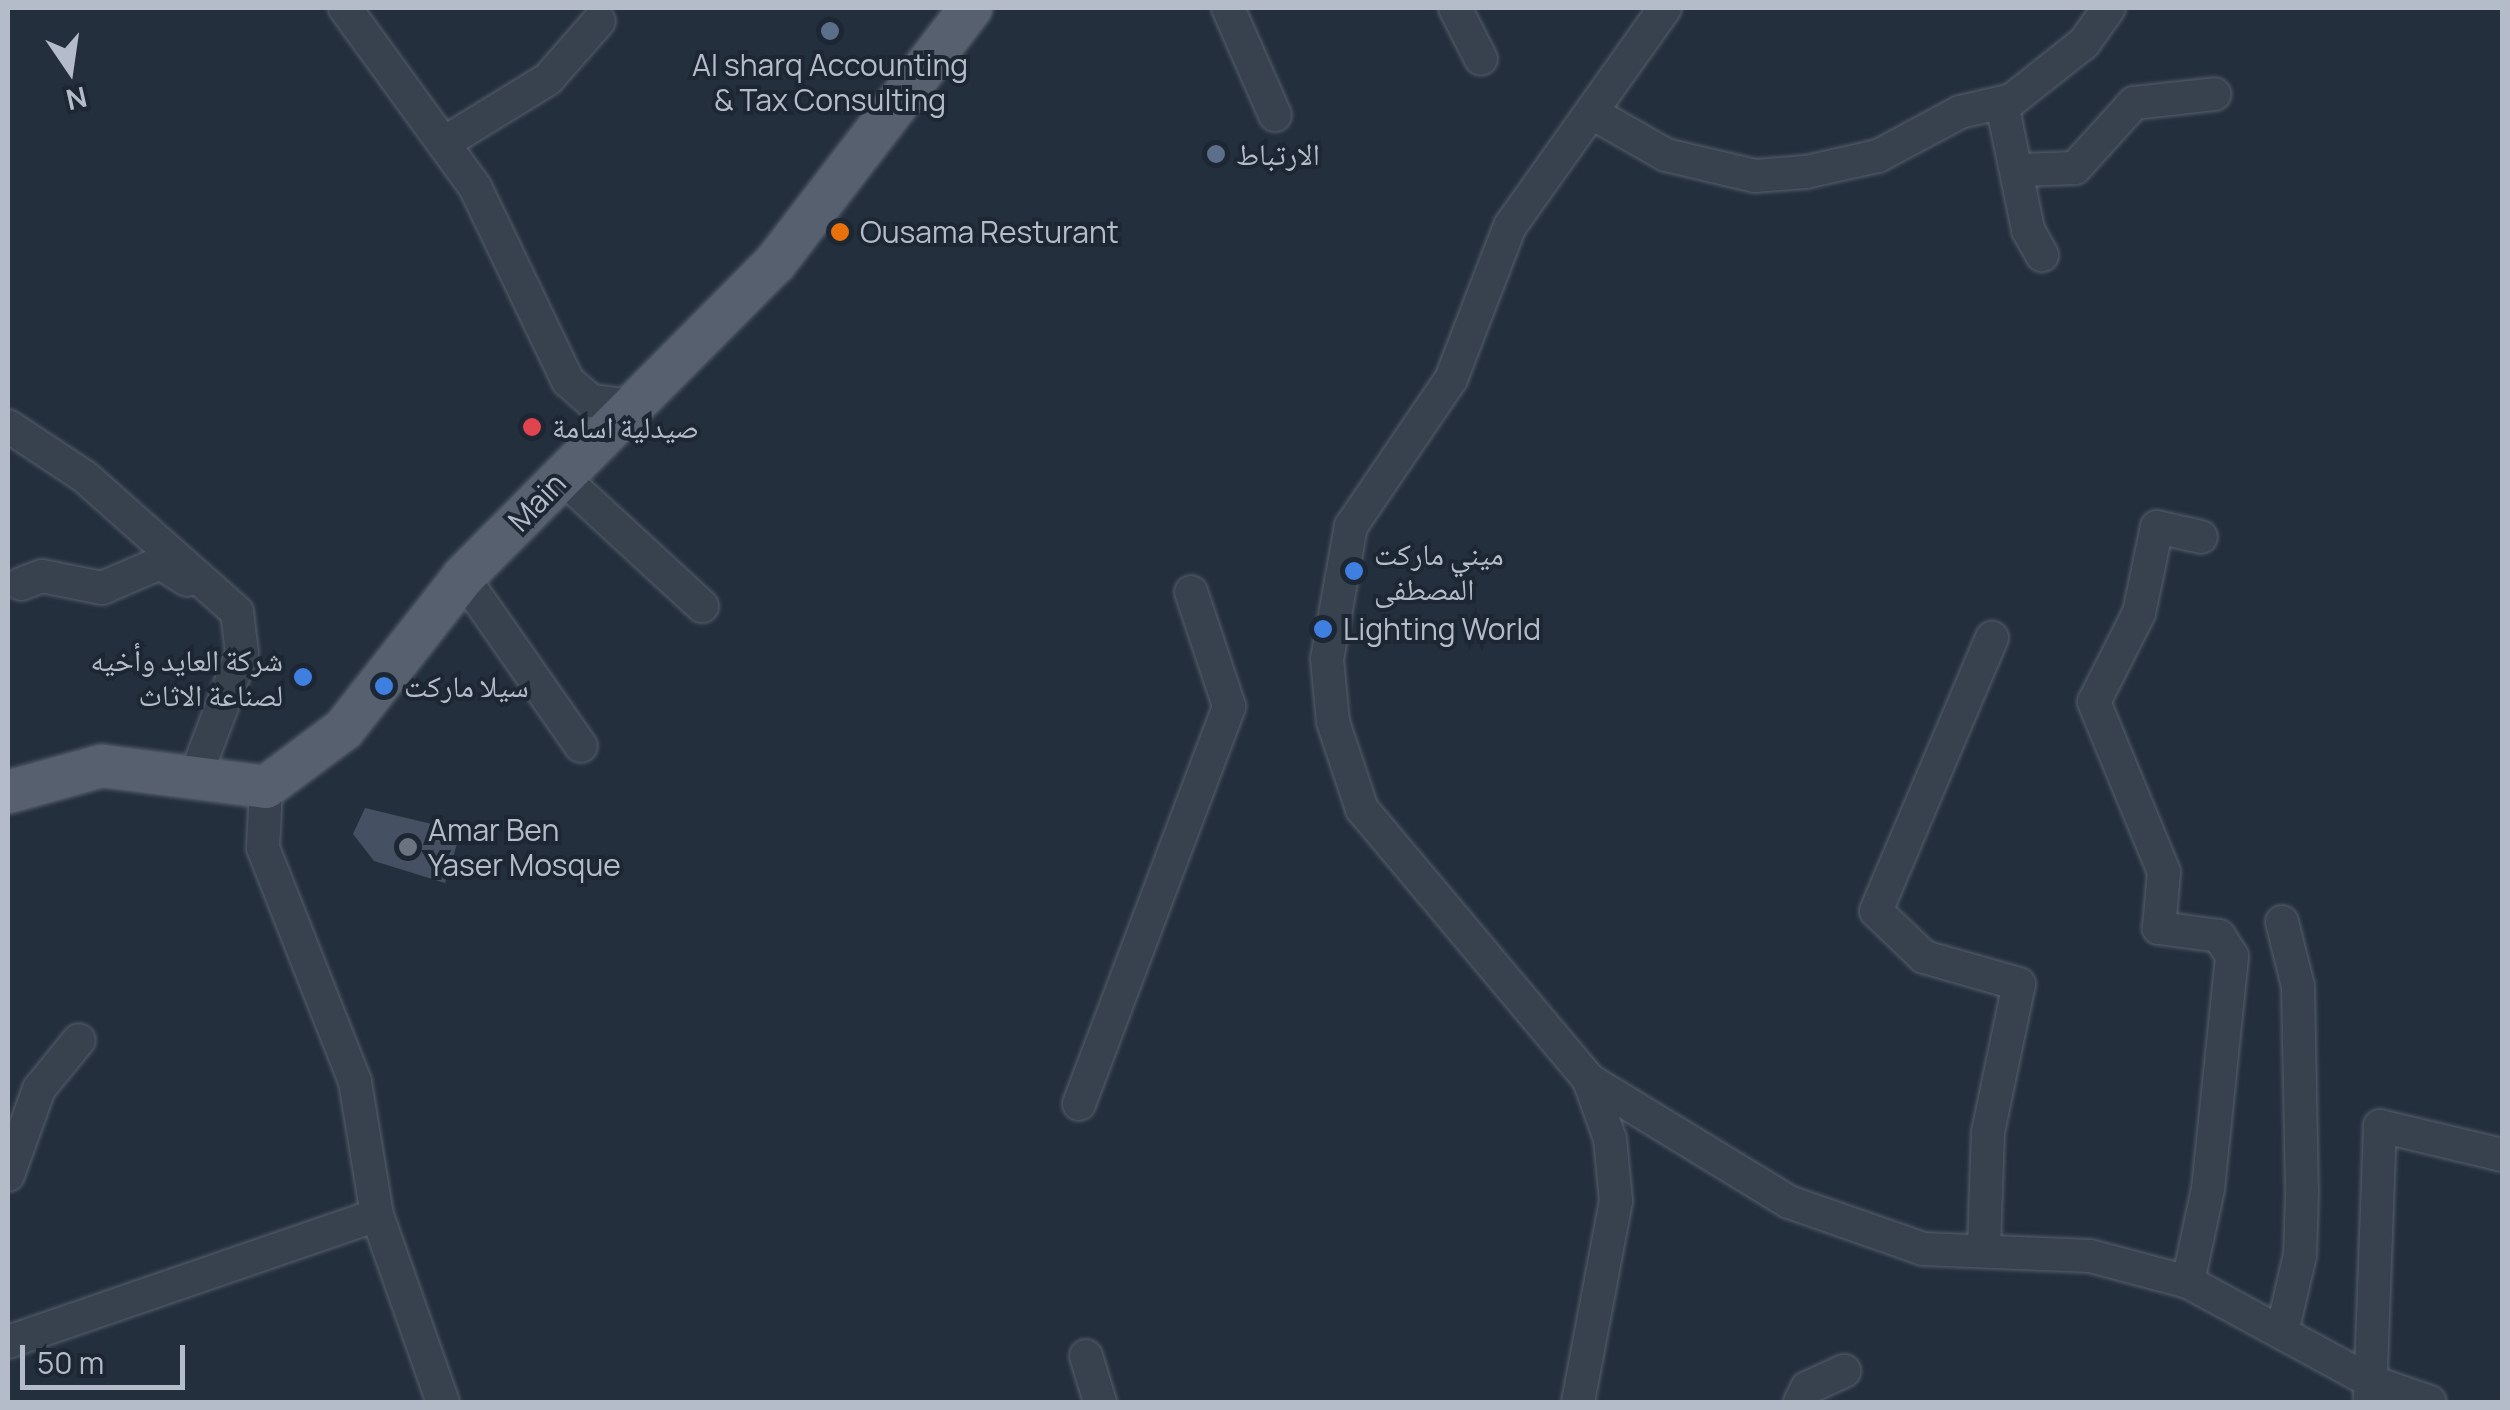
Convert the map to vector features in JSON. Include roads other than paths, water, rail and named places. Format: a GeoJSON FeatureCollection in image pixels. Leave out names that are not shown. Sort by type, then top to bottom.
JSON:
{"type":"FeatureCollection","features":[{"type":"Feature","properties":{"kind":"main road","name":"Main"},"geometry":{"type":"LineString","coordinates":[[266,787],[344,729],[463,577],[775,263],[971,8]]}},
{"type":"Feature","properties":{"kind":"main road"},"geometry":{"type":"LineString","coordinates":[[8,792],[102,766],[266,787]]}},
{"type":"Feature","properties":{"kind":"street"},"geometry":{"type":"LineString","coordinates":[[344,8],[444,143],[492,218],[551,358],[591,401],[630,406]]}},
{"type":"Feature","properties":{"kind":"street"},"geometry":{"type":"LineString","coordinates":[[1228,8],[1275,115]]}},
{"type":"Feature","properties":{"kind":"street"},"geometry":{"type":"LineString","coordinates":[[1455,8],[1481,58]]}},
{"type":"Feature","properties":{"kind":"street"},"geometry":{"type":"LineString","coordinates":[[1665,8],[1594,114],[1510,226],[1451,380],[1352,526],[1327,658],[1332,722],[1362,809],[1588,1080],[1789,1202],[1858,1233],[1922,1249],[1984,1247],[2090,1256],[2188,1282],[2283,1328],[2371,1392],[2430,1402]]}},
{"type":"Feature","properties":{"kind":"street"},"geometry":{"type":"LineString","coordinates":[[1594,114],[1666,155],[1755,176],[1878,156],[1960,112],[2002,104],[2042,83],[2109,8]]}},
{"type":"Feature","properties":{"kind":"street"},"geometry":{"type":"LineString","coordinates":[[444,143],[548,79],[599,20]]}},
{"type":"Feature","properties":{"kind":"street"},"geometry":{"type":"LineString","coordinates":[[2022,170],[2074,168],[2134,103],[2215,94]]}},
{"type":"Feature","properties":{"kind":"street"},"geometry":{"type":"LineString","coordinates":[[2002,104],[2022,170],[2028,230],[2042,255]]}},
{"type":"Feature","properties":{"kind":"street"},"geometry":{"type":"LineString","coordinates":[[8,426],[85,477],[237,612],[242,653],[196,776]]}},
{"type":"Feature","properties":{"kind":"street"},"geometry":{"type":"LineString","coordinates":[[562,476],[702,606]]}},
{"type":"Feature","properties":{"kind":"street"},"geometry":{"type":"LineString","coordinates":[[2188,1282],[2208,1189],[2232,956],[2219,936],[2159,928],[2164,872],[2094,702],[2139,614],[2157,527],[2201,537]]}},
{"type":"Feature","properties":{"kind":"street"},"geometry":{"type":"LineString","coordinates":[[21,584],[42,576],[102,588],[160,563],[237,612]]}},
{"type":"Feature","properties":{"kind":"street"},"geometry":{"type":"LineString","coordinates":[[463,577],[580,746]]}},
{"type":"Feature","properties":{"kind":"street"},"geometry":{"type":"LineString","coordinates":[[1079,1104],[1229,706],[1191,592]]}},
{"type":"Feature","properties":{"kind":"street"},"geometry":{"type":"LineString","coordinates":[[1984,1247],[1988,1132],[2020,984],[1924,957],[1876,911],[1992,638]]}},
{"type":"Feature","properties":{"kind":"street"},"geometry":{"type":"LineString","coordinates":[[266,787],[263,848],[355,1082],[376,1215],[443,1402]]}},
{"type":"Feature","properties":{"kind":"street"},"geometry":{"type":"LineString","coordinates":[[2282,922],[2298,986],[2302,1192],[2300,1255],[2283,1328]]}},
{"type":"Feature","properties":{"kind":"street"},"geometry":{"type":"LineString","coordinates":[[8,1175],[39,1089],[79,1040]]}},
{"type":"Feature","properties":{"kind":"street"},"geometry":{"type":"LineString","coordinates":[[1578,1402],[1616,1201],[1610,1139],[1588,1080]]}},
{"type":"Feature","properties":{"kind":"street"},"geometry":{"type":"LineString","coordinates":[[2371,1392],[2380,1126],[2502,1155]]}},
{"type":"Feature","properties":{"kind":"street"},"geometry":{"type":"LineString","coordinates":[[8,1342],[376,1215]]}},
{"type":"Feature","properties":{"kind":"street"},"geometry":{"type":"LineString","coordinates":[[1086,1356],[1100,1402]]}},
{"type":"Feature","properties":{"kind":"street"},"geometry":{"type":"LineString","coordinates":[[1800,1402],[1807,1388],[1844,1371]]}},
{"type":"Feature","properties":{"kind":"place","name":"Al sharq Accounting & Tax Consulting"},"geometry":{"type":"Point","coordinates":[830,31]}},
{"type":"Feature","properties":{"kind":"place","name":"الارتباط"},"geometry":{"type":"Point","coordinates":[1216,154]}},
{"type":"Feature","properties":{"kind":"place","name":"Ousama Resturant"},"geometry":{"type":"Point","coordinates":[840,232]}},
{"type":"Feature","properties":{"kind":"place","name":"صيدلية اسامة"},"geometry":{"type":"Point","coordinates":[532,427]}},
{"type":"Feature","properties":{"kind":"place","name":"ميني ماركت المصطفى"},"geometry":{"type":"Point","coordinates":[1354,571]}},
{"type":"Feature","properties":{"kind":"place","name":"Lighting World"},"geometry":{"type":"Point","coordinates":[1323,629]}},
{"type":"Feature","properties":{"kind":"place","name":"شركة العايد وأخيه لصناعة الاثاث"},"geometry":{"type":"Point","coordinates":[303,677]}},
{"type":"Feature","properties":{"kind":"place","name":"سيلا ماركت"},"geometry":{"type":"Point","coordinates":[384,686]}},
{"type":"Feature","properties":{"kind":"place","name":"Amar Ben Yaser Mosque"},"geometry":{"type":"Point","coordinates":[408,847]}}]}
